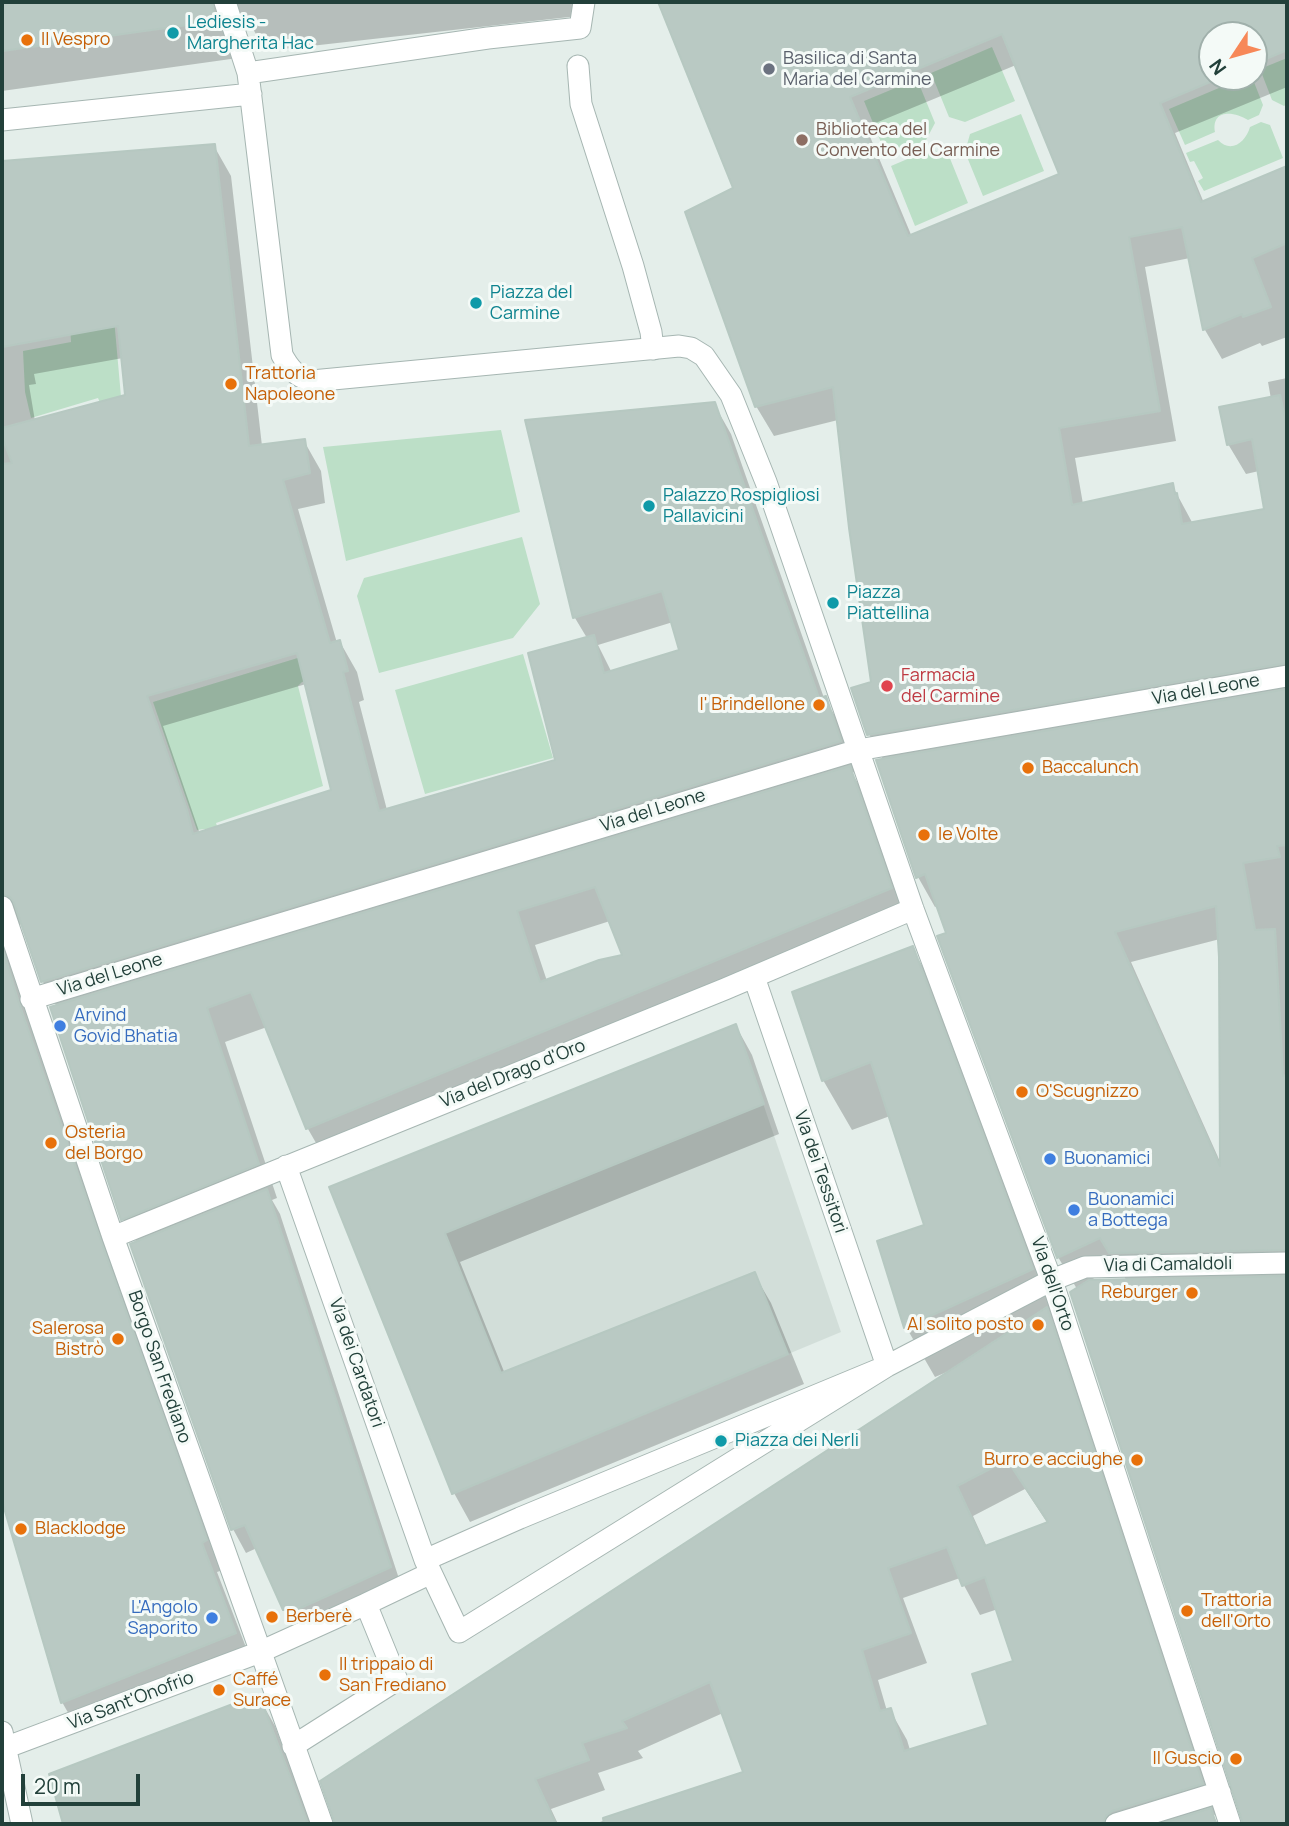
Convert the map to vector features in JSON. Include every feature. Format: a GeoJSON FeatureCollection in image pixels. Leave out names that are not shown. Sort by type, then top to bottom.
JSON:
{"type":"FeatureCollection","features":[{"type":"Feature","properties":{"kind":"street"},"geometry":{"type":"LineString","coordinates":[[225,2],[249,83],[282,355],[287,365],[302,379],[312,381],[679,346],[698,351],[714,368],[731,395],[766,482],[858,750]]}},
{"type":"Feature","properties":{"kind":"street"},"geometry":{"type":"LineString","coordinates":[[2,120],[249,83],[488,38],[580,28],[584,2]]}},
{"type":"Feature","properties":{"kind":"street"},"geometry":{"type":"LineString","coordinates":[[578,66],[581,104],[633,267],[653,349]]}},
{"type":"Feature","properties":{"kind":"street","name":"Via del Leone"},"geometry":{"type":"LineString","coordinates":[[31,999],[858,750],[1287,676]]}},
{"type":"Feature","properties":{"kind":"street","name":"Via dell'Orto"},"geometry":{"type":"LineString","coordinates":[[858,750],[913,909],[1052,1280],[1230,1824]]}},
{"type":"Feature","properties":{"kind":"street","name":"Borgo San Frediano"},"geometry":{"type":"LineString","coordinates":[[2,907],[113,1237],[322,1824]]}},
{"type":"Feature","properties":{"kind":"street","name":"Via del Drago d'Oro"},"geometry":{"type":"LineString","coordinates":[[113,1237],[913,909]]}},
{"type":"Feature","properties":{"kind":"street","name":"Via dei Tessitori"},"geometry":{"type":"LineString","coordinates":[[754,976],[887,1366]]}},
{"type":"Feature","properties":{"kind":"street","name":"Via dei Cardatori"},"geometry":{"type":"LineString","coordinates":[[286,1166],[428,1567]]}},
{"type":"Feature","properties":{"kind":"street","name":"Via di Camaldoli"},"geometry":{"type":"LineString","coordinates":[[1052,1280],[1085,1267],[1287,1262]]}},
{"type":"Feature","properties":{"kind":"street"},"geometry":{"type":"LineString","coordinates":[[428,1567],[459,1632],[887,1366],[1052,1280]]}},
{"type":"Feature","properties":{"kind":"street"},"geometry":{"type":"LineString","coordinates":[[260,1652],[366,1604],[520,1518],[887,1366]]}},
{"type":"Feature","properties":{"kind":"street"},"geometry":{"type":"LineString","coordinates":[[293,1746],[397,1680],[366,1604]]}},
{"type":"Feature","properties":{"kind":"street","name":"Via Sant'Onofrio"},"geometry":{"type":"LineString","coordinates":[[3,1743],[260,1652]]}},
{"type":"Feature","properties":{"kind":"street"},"geometry":{"type":"LineString","coordinates":[[3,1743],[22,1824]]}},
{"type":"Feature","properties":{"kind":"street"},"geometry":{"type":"LineString","coordinates":[[1116,1824],[1220,1792]]}},
{"type":"Feature","properties":{"kind":"shaded area"},"geometry":{"type":"Polygon","coordinates":[[[736,1024],[841,1332],[452,1494],[329,1187],[736,1024]]]}},
{"type":"Feature","properties":{"kind":"green space"},"geometry":{"type":"Polygon","coordinates":[[[992,47],[1015,101],[965,122],[949,117],[931,73],[992,47]]]}},
{"type":"Feature","properties":{"kind":"green space"},"geometry":{"type":"Polygon","coordinates":[[[1287,58],[1287,104],[1284,106],[1272,100],[1268,90],[1268,66],[1287,58]]]}},
{"type":"Feature","properties":{"kind":"green space"},"geometry":{"type":"Polygon","coordinates":[[[917,79],[935,123],[926,140],[887,157],[864,101],[917,79]]]}},
{"type":"Feature","properties":{"kind":"green space"},"geometry":{"type":"Polygon","coordinates":[[[1212,91],[1258,91],[1263,105],[1259,115],[1248,120],[1230,114],[1220,116],[1216,119],[1215,132],[1185,145],[1169,109],[1212,91]]]}},
{"type":"Feature","properties":{"kind":"green space"},"geometry":{"type":"Polygon","coordinates":[[[1021,114],[1044,171],[983,196],[965,152],[970,134],[1021,114]]]}},
{"type":"Feature","properties":{"kind":"green space"},"geometry":{"type":"Polygon","coordinates":[[[1261,122],[1270,125],[1283,158],[1204,191],[1198,181],[1203,178],[1194,161],[1190,162],[1186,153],[1218,140],[1233,146],[1242,141],[1250,127],[1261,122]]]}},
{"type":"Feature","properties":{"kind":"green space"},"geometry":{"type":"Polygon","coordinates":[[[931,149],[949,156],[968,203],[915,226],[891,166],[931,149]]]}},
{"type":"Feature","properties":{"kind":"green space"},"geometry":{"type":"Polygon","coordinates":[[[114,318],[122,408],[104,412],[98,398],[31,418],[25,392],[23,351],[71,342],[70,323],[114,318]]]}},
{"type":"Feature","properties":{"kind":"green space"},"geometry":{"type":"Polygon","coordinates":[[[501,430],[520,512],[346,561],[323,447],[501,430]]]}},
{"type":"Feature","properties":{"kind":"green space"},"geometry":{"type":"Polygon","coordinates":[[[522,537],[540,604],[513,638],[379,673],[357,596],[364,578],[522,537]]]}},
{"type":"Feature","properties":{"kind":"green space"},"geometry":{"type":"Polygon","coordinates":[[[314,653],[321,675],[298,686],[323,786],[216,823],[223,845],[212,846],[205,829],[197,830],[153,702],[314,653]]]}},
{"type":"Feature","properties":{"kind":"green space"},"geometry":{"type":"Polygon","coordinates":[[[523,654],[553,758],[425,794],[395,690],[523,654]]]}},
{"type":"Feature","properties":{"kind":"building"},"geometry":{"type":"Polygon","coordinates":[[[2,2],[212,2],[215,21],[2,51],[2,2]]]}},
{"type":"Feature","properties":{"kind":"building"},"geometry":{"type":"Polygon","coordinates":[[[658,2],[1287,2],[1287,50],[1268,58],[1268,21],[1198,21],[1198,87],[1160,103],[1201,202],[1287,166],[1287,243],[1252,258],[1271,307],[1243,317],[1242,314],[1203,330],[1182,227],[1129,237],[1160,411],[1059,428],[1072,505],[1173,483],[1182,524],[1264,509],[1252,439],[1227,445],[1219,407],[1280,395],[1287,427],[1287,663],[867,735],[851,688],[871,682],[849,528],[833,387],[755,407],[685,212],[733,188],[658,2]],[[1002,34],[850,97],[908,236],[1059,174],[1002,34]]]}},
{"type":"Feature","properties":{"kind":"building"},"geometry":{"type":"Polygon","coordinates":[[[215,144],[249,446],[305,439],[310,473],[283,480],[330,643],[340,640],[348,671],[343,672],[379,811],[555,760],[528,653],[594,635],[604,673],[679,650],[662,591],[573,618],[525,420],[715,402],[819,698],[826,696],[841,741],[41,982],[14,903],[10,897],[2,894],[2,464],[12,463],[2,437],[2,428],[125,395],[118,326],[2,347],[2,161],[215,144]],[[297,653],[147,696],[193,834],[331,790],[297,653]]]}},
{"type":"Feature","properties":{"kind":"building"},"geometry":{"type":"Polygon","coordinates":[[[1287,689],[1287,845],[1277,846],[1280,857],[1243,863],[1255,930],[1275,929],[1283,1076],[1287,1075],[1287,1250],[1109,1253],[1100,1238],[1057,1258],[937,936],[946,933],[925,874],[916,878],[876,760],[1287,689]],[[1216,906],[1115,932],[1220,1166],[1219,957],[1216,906]]]}},
{"type":"Feature","properties":{"kind":"building"},"geometry":{"type":"Polygon","coordinates":[[[850,766],[892,888],[306,1129],[251,992],[207,1008],[259,1164],[121,1220],[50,1007],[850,766]],[[595,887],[517,911],[540,982],[599,960],[622,955],[595,887]]]}},
{"type":"Feature","properties":{"kind":"building"},"geometry":{"type":"Polygon","coordinates":[[[913,946],[1033,1269],[904,1328],[877,1241],[924,1225],[871,1062],[822,1081],[792,992],[913,946]]]}},
{"type":"Feature","properties":{"kind":"building"},"geometry":{"type":"Polygon","coordinates":[[[2,947],[101,1241],[207,1540],[202,1543],[236,1633],[61,1703],[2,1501],[2,947]]]}},
{"type":"Feature","properties":{"kind":"building"},"geometry":{"type":"Polygon","coordinates":[[[736,1024],[764,1104],[445,1233],[501,1373],[755,1272],[788,1354],[452,1494],[329,1187],[736,1024]]]}},
{"type":"Feature","properties":{"kind":"building"},"geometry":{"type":"Polygon","coordinates":[[[267,1189],[391,1567],[296,1610],[283,1610],[245,1525],[231,1530],[130,1244],[267,1189]]]}},
{"type":"Feature","properties":{"kind":"building"},"geometry":{"type":"Polygon","coordinates":[[[1287,1276],[1287,1824],[1243,1824],[1070,1292],[1089,1280],[1287,1276]]]}},
{"type":"Feature","properties":{"kind":"building"},"geometry":{"type":"Polygon","coordinates":[[[1047,1307],[1203,1784],[1112,1811],[1103,1824],[604,1824],[603,1818],[743,1772],[710,1682],[622,1721],[627,1728],[582,1743],[589,1760],[535,1779],[556,1824],[335,1824],[320,1781],[1047,1307]],[[1007,1460],[957,1486],[985,1546],[1048,1522],[1007,1460]],[[947,1547],[888,1568],[911,1633],[862,1650],[880,1711],[891,1708],[904,1751],[988,1725],[972,1674],[1013,1661],[985,1577],[962,1586],[947,1547]]]}},
{"type":"Feature","properties":{"kind":"building"},"geometry":{"type":"Polygon","coordinates":[[[259,1694],[308,1824],[63,1824],[49,1774],[259,1694]]]}},
{"type":"Feature","properties":{"kind":"building"},"geometry":{"type":"Polygon","coordinates":[[[1211,1808],[1216,1824],[1160,1824],[1211,1808]]]}},
{"type":"Feature","properties":{"kind":"place","name":"Lediesis - Margherita Hac"},"geometry":{"type":"Point","coordinates":[173,33]}},
{"type":"Feature","properties":{"kind":"place","name":"Il Vespro"},"geometry":{"type":"Point","coordinates":[27,40]}},
{"type":"Feature","properties":{"kind":"place","name":"Basilica di Santa Maria del Carmine"},"geometry":{"type":"Point","coordinates":[769,69]}},
{"type":"Feature","properties":{"kind":"place","name":"Biblioteca del Convento del Carmine"},"geometry":{"type":"Point","coordinates":[802,140]}},
{"type":"Feature","properties":{"kind":"place","name":"Piazza del Carmine"},"geometry":{"type":"Point","coordinates":[476,303]}},
{"type":"Feature","properties":{"kind":"place","name":"Trattoria Napoleone"},"geometry":{"type":"Point","coordinates":[231,384]}},
{"type":"Feature","properties":{"kind":"place","name":"Palazzo Rospigliosi Pallavicini"},"geometry":{"type":"Point","coordinates":[649,506]}},
{"type":"Feature","properties":{"kind":"place","name":"Piazza Piattellina"},"geometry":{"type":"Point","coordinates":[833,603]}},
{"type":"Feature","properties":{"kind":"place","name":"Farmacia del Carmine"},"geometry":{"type":"Point","coordinates":[887,686]}},
{"type":"Feature","properties":{"kind":"place","name":"I' Brindellone"},"geometry":{"type":"Point","coordinates":[819,705]}},
{"type":"Feature","properties":{"kind":"place","name":"Baccalunch"},"geometry":{"type":"Point","coordinates":[1028,768]}},
{"type":"Feature","properties":{"kind":"place","name":"le Volte"},"geometry":{"type":"Point","coordinates":[924,835]}},
{"type":"Feature","properties":{"kind":"place","name":"Arvind Govid Bhatia"},"geometry":{"type":"Point","coordinates":[60,1026]}},
{"type":"Feature","properties":{"kind":"place","name":"O'Scugnizzo"},"geometry":{"type":"Point","coordinates":[1022,1092]}},
{"type":"Feature","properties":{"kind":"place","name":"Osteria del Borgo"},"geometry":{"type":"Point","coordinates":[51,1143]}},
{"type":"Feature","properties":{"kind":"place","name":"Buonamici"},"geometry":{"type":"Point","coordinates":[1050,1159]}},
{"type":"Feature","properties":{"kind":"place","name":"Buonamici a Bottega"},"geometry":{"type":"Point","coordinates":[1074,1210]}},
{"type":"Feature","properties":{"kind":"place","name":"Reburger"},"geometry":{"type":"Point","coordinates":[1192,1293]}},
{"type":"Feature","properties":{"kind":"place","name":"Al solito posto"},"geometry":{"type":"Point","coordinates":[1038,1325]}},
{"type":"Feature","properties":{"kind":"place","name":"Salerosa Bistrò"},"geometry":{"type":"Point","coordinates":[118,1339]}},
{"type":"Feature","properties":{"kind":"place","name":"Piazza dei Nerli"},"geometry":{"type":"Point","coordinates":[721,1441]}},
{"type":"Feature","properties":{"kind":"place","name":"Burro e acciughe"},"geometry":{"type":"Point","coordinates":[1137,1460]}},
{"type":"Feature","properties":{"kind":"place","name":"Blacklodge"},"geometry":{"type":"Point","coordinates":[21,1529]}},
{"type":"Feature","properties":{"kind":"place","name":"Trattoria dell'Orto"},"geometry":{"type":"Point","coordinates":[1187,1611]}},
{"type":"Feature","properties":{"kind":"place","name":"Berberè"},"geometry":{"type":"Point","coordinates":[272,1617]}},
{"type":"Feature","properties":{"kind":"place","name":"L'Angolo Saporito"},"geometry":{"type":"Point","coordinates":[212,1618]}},
{"type":"Feature","properties":{"kind":"place","name":"Il trippaio di San Frediano"},"geometry":{"type":"Point","coordinates":[325,1675]}},
{"type":"Feature","properties":{"kind":"place","name":"Caffé Surace"},"geometry":{"type":"Point","coordinates":[219,1690]}},
{"type":"Feature","properties":{"kind":"place","name":"Il Guscio"},"geometry":{"type":"Point","coordinates":[1236,1759]}}]}
